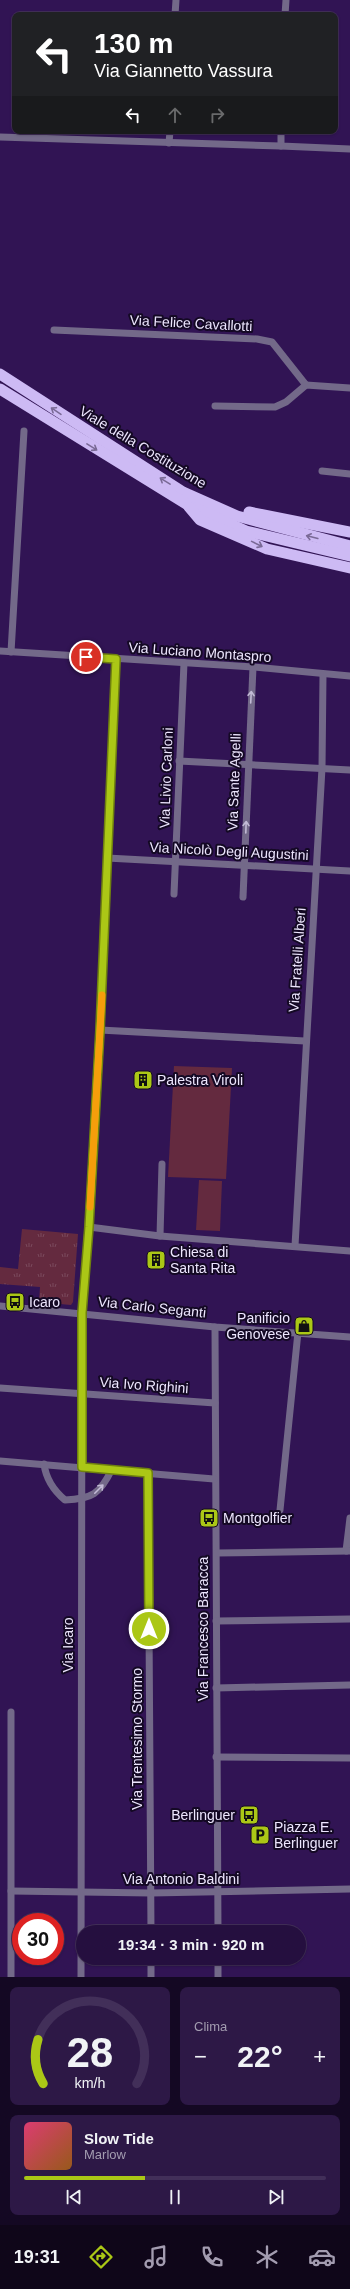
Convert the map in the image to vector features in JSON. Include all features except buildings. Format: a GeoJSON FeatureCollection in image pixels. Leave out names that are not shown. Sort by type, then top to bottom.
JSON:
{"type":"FeatureCollection","features":[{"type":"Feature","properties":{"kind":"highway","name":"Viale della Costituzione"},"geometry":{"type":"LineString","coordinates":[[0,374],[183,492],[237,516],[350,546]]}},
{"type":"Feature","properties":{"kind":"highway","name":"Viale della Costituzione"},"geometry":{"type":"LineString","coordinates":[[0,389],[188,505],[246,531],[350,556]]}},
{"type":"Feature","properties":{"kind":"highway"},"geometry":{"type":"LineString","coordinates":[[183,492],[202,494],[244,511],[350,532]]}},
{"type":"Feature","properties":{"kind":"highway"},"geometry":{"type":"LineString","coordinates":[[188,505],[200,520],[267,549],[350,568]]}},
{"type":"Feature","properties":{"kind":"street"},"geometry":{"type":"LineString","coordinates":[[175,12],[176,0]]}},
{"type":"Feature","properties":{"kind":"street"},"geometry":{"type":"LineString","coordinates":[[286,0],[286,12]]}},
{"type":"Feature","properties":{"kind":"street"},"geometry":{"type":"LineString","coordinates":[[169,143],[170,134]]}},
{"type":"Feature","properties":{"kind":"street"},"geometry":{"type":"LineString","coordinates":[[281,134],[281,146]]}},
{"type":"Feature","properties":{"kind":"street"},"geometry":{"type":"LineString","coordinates":[[0,137],[350,149]]}},
{"type":"Feature","properties":{"kind":"street","name":"Via Felice Cavallotti"},"geometry":{"type":"LineString","coordinates":[[54,330],[257,339],[272,342],[306,386]]}},
{"type":"Feature","properties":{"kind":"street"},"geometry":{"type":"LineString","coordinates":[[215,406],[275,407],[286,402],[306,386],[350,388]]}},
{"type":"Feature","properties":{"kind":"street"},"geometry":{"type":"LineString","coordinates":[[11,652],[24,431]]}},
{"type":"Feature","properties":{"kind":"street"},"geometry":{"type":"LineString","coordinates":[[322,471],[350,474]]}},
{"type":"Feature","properties":{"kind":"street","name":"Via Luciano Montaspro"},"geometry":{"type":"LineString","coordinates":[[0,652],[253,667],[323,675],[350,676]]}},
{"type":"Feature","properties":{"kind":"street","name":"Via Icaro"},"geometry":{"type":"LineString","coordinates":[[81,1977],[79,1891],[82,1313],[89,1227],[100,1030],[116,659]]}},
{"type":"Feature","properties":{"kind":"street","name":"Via Livio Carloni"},"geometry":{"type":"LineString","coordinates":[[174,894],[184,663]]}},
{"type":"Feature","properties":{"kind":"street","name":"Via Sante Agelli"},"geometry":{"type":"LineString","coordinates":[[243,897],[253,667]]}},
{"type":"Feature","properties":{"kind":"street","name":"Via Fratelli Alberi"},"geometry":{"type":"LineString","coordinates":[[295,1246],[305,1041],[322,768],[323,675]]}},
{"type":"Feature","properties":{"kind":"street"},"geometry":{"type":"LineString","coordinates":[[179,761],[248,766],[350,770]]}},
{"type":"Feature","properties":{"kind":"street","name":"Via Nicolò Degli Augustini"},"geometry":{"type":"LineString","coordinates":[[107,858],[350,871]]}},
{"type":"Feature","properties":{"kind":"street"},"geometry":{"type":"LineString","coordinates":[[100,1030],[305,1041]]}},
{"type":"Feature","properties":{"kind":"street"},"geometry":{"type":"LineString","coordinates":[[160,1236],[162,1164]]}},
{"type":"Feature","properties":{"kind":"street"},"geometry":{"type":"LineString","coordinates":[[89,1227],[160,1236],[350,1251]]}},
{"type":"Feature","properties":{"kind":"street","name":"Via Carlo Seganti"},"geometry":{"type":"LineString","coordinates":[[0,1306],[214,1327],[350,1337]]}},
{"type":"Feature","properties":{"kind":"street","name":"Via Francesco Baracca"},"geometry":{"type":"LineString","coordinates":[[214,1327],[218,1925]]}},
{"type":"Feature","properties":{"kind":"street"},"geometry":{"type":"LineString","coordinates":[[280,1510],[298,1332]]}},
{"type":"Feature","properties":{"kind":"street","name":"Via Ivo Righini"},"geometry":{"type":"LineString","coordinates":[[0,1388],[215,1403]]}},
{"type":"Feature","properties":{"kind":"street"},"geometry":{"type":"LineString","coordinates":[[0,1461],[112,1469],[214,1479]]}},
{"type":"Feature","properties":{"kind":"street"},"geometry":{"type":"LineString","coordinates":[[44,1464],[45,1474],[55,1492],[65,1500],[82,1500],[93,1495],[105,1484],[112,1469]]}},
{"type":"Feature","properties":{"kind":"street","name":"Via Trentesimo Stormo"},"geometry":{"type":"LineString","coordinates":[[148,1473],[151,1925]]}},
{"type":"Feature","properties":{"kind":"street"},"geometry":{"type":"LineString","coordinates":[[216,1553],[348,1551],[350,1518]]}},
{"type":"Feature","properties":{"kind":"street"},"geometry":{"type":"LineString","coordinates":[[216,1621],[350,1619]]}},
{"type":"Feature","properties":{"kind":"street"},"geometry":{"type":"LineString","coordinates":[[216,1688],[350,1686]]}},
{"type":"Feature","properties":{"kind":"street"},"geometry":{"type":"LineString","coordinates":[[11,1712],[11,1977]]}},
{"type":"Feature","properties":{"kind":"street"},"geometry":{"type":"LineString","coordinates":[[216,1757],[350,1758]]}},
{"type":"Feature","properties":{"kind":"street","name":"Via Antonio Baldini"},"geometry":{"type":"LineString","coordinates":[[12,1891],[151,1893],[350,1889]]}},
{"type":"Feature","properties":{"kind":"street"},"geometry":{"type":"LineString","coordinates":[[151,1965],[151,1977]]}},
{"type":"Feature","properties":{"kind":"street"},"geometry":{"type":"LineString","coordinates":[[218,1965],[218,1977]]}},
{"type":"Feature","properties":{"kind":"green space"},"geometry":{"type":"Polygon","coordinates":[[[174,1066],[232,1068],[226,1179],[168,1177],[174,1066]]]}},
{"type":"Feature","properties":{"kind":"green space"},"geometry":{"type":"Polygon","coordinates":[[[199,1180],[222,1181],[220,1231],[196,1230],[199,1180]]]}},
{"type":"Feature","properties":{"kind":"green space"},"geometry":{"type":"Polygon","coordinates":[[[22,1229],[78,1234],[73,1302],[71,1305],[39,1302],[40,1287],[0,1284],[0,1267],[18,1269],[22,1229]]]}},
{"type":"Feature","properties":{"kind":"slow traffic"},"geometry":{"type":"LineString","coordinates":[[90,1207],[102,995]]}},
{"type":"Feature","properties":{"kind":"place","name":"Palestra Viroli"},"geometry":{"type":"Point","coordinates":[143,1080]}},
{"type":"Feature","properties":{"kind":"place","name":"Chiesa di Santa Rita"},"geometry":{"type":"Point","coordinates":[156,1260]}},
{"type":"Feature","properties":{"kind":"place","name":"Icaro"},"geometry":{"type":"Point","coordinates":[15,1302]}},
{"type":"Feature","properties":{"kind":"place","name":"Panificio Genovese"},"geometry":{"type":"Point","coordinates":[304,1326]}},
{"type":"Feature","properties":{"kind":"place","name":"Montgolfier"},"geometry":{"type":"Point","coordinates":[209,1518]}},
{"type":"Feature","properties":{"kind":"place","name":"Berlinguer"},"geometry":{"type":"Point","coordinates":[249,1815]}},
{"type":"Feature","properties":{"kind":"place","name":"Piazza E. Berlinguer"},"geometry":{"type":"Point","coordinates":[260,1835]}},
{"type":"Feature","properties":{"kind":"route"},"geometry":{"type":"LineString","coordinates":[[86,657],[116,659],[100,1030],[89,1227],[82,1313],[82,1467],[148,1473],[149,1629]]}}]}
